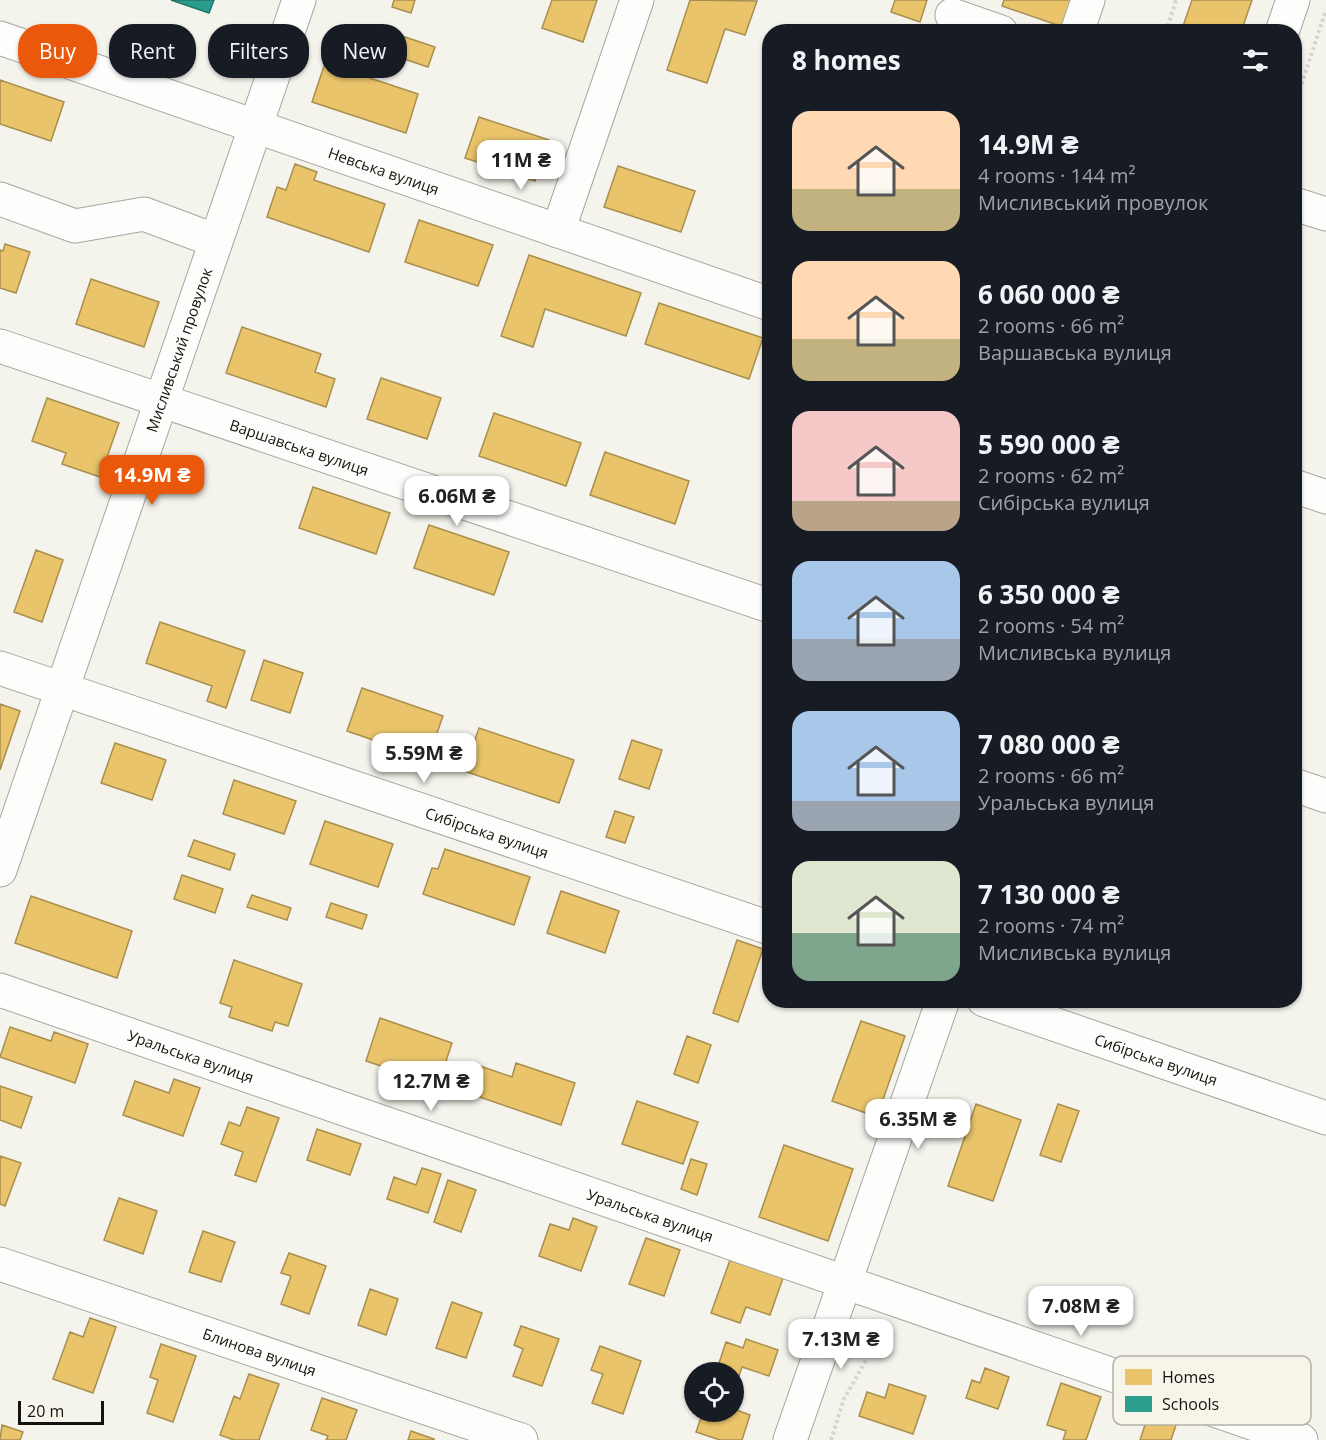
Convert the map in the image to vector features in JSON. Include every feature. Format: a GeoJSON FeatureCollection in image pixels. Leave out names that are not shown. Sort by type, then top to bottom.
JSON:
{"type":"FeatureCollection","features":[{"type":"Feature","properties":{"kind":"street","name":"Мисливський провулок"},"geometry":{"type":"LineString","coordinates":[[0,870],[298,0]]}},
{"type":"Feature","properties":{"kind":"street"},"geometry":{"type":"LineString","coordinates":[[558,231],[637,0]]}},
{"type":"Feature","properties":{"kind":"street"},"geometry":{"type":"LineString","coordinates":[[1080,24],[1088,0]]}},
{"type":"Feature","properties":{"kind":"street"},"geometry":{"type":"LineString","coordinates":[[1285,24],[1293,0]]}},
{"type":"Feature","properties":{"kind":"street"},"geometry":{"type":"LineString","coordinates":[[952,15],[978,24]]}},
{"type":"Feature","properties":{"kind":"street","name":"Невська вулиця"},"geometry":{"type":"LineString","coordinates":[[0,38],[762,301]]}},
{"type":"Feature","properties":{"kind":"street"},"geometry":{"type":"LineString","coordinates":[[0,199],[75,226],[144,214],[216,241]]}},
{"type":"Feature","properties":{"kind":"street"},"geometry":{"type":"LineString","coordinates":[[1302,206],[1326,214]]}},
{"type":"Feature","properties":{"kind":"street","name":"Варшавська вулиця"},"geometry":{"type":"LineString","coordinates":[[0,346],[762,603]]}},
{"type":"Feature","properties":{"kind":"street"},"geometry":{"type":"LineString","coordinates":[[1302,489],[1326,497]]}},
{"type":"Feature","properties":{"kind":"street","name":"Сибірська вулиця"},"geometry":{"type":"LineString","coordinates":[[0,668],[762,925]]}},
{"type":"Feature","properties":{"kind":"street"},"geometry":{"type":"LineString","coordinates":[[1302,788],[1326,796]]}},
{"type":"Feature","properties":{"kind":"street","name":"Уральська вулиця"},"geometry":{"type":"LineString","coordinates":[[0,990],[1113,1375]]}},
{"type":"Feature","properties":{"kind":"street"},"geometry":{"type":"LineString","coordinates":[[789,1440],[941,1008]]}},
{"type":"Feature","properties":{"kind":"street","name":"Сибірська вулиця"},"geometry":{"type":"LineString","coordinates":[[1007,1008],[1326,1118]]}},
{"type":"Feature","properties":{"kind":"street","name":"Блинова вулиця"},"geometry":{"type":"LineString","coordinates":[[0,1264],[521,1440]]}},
{"type":"Feature","properties":{"kind":"street","name":"Уральська вулиця"},"geometry":{"type":"LineString","coordinates":[[1258,1425],[1301,1440]]}},
{"type":"Feature","properties":{"kind":"path"},"geometry":{"type":"LineString","coordinates":[[1168,24],[1176,0]]}},
{"type":"Feature","properties":{"kind":"path"},"geometry":{"type":"LineString","coordinates":[[1302,83],[1326,10]]}},
{"type":"Feature","properties":{"kind":"path"},"geometry":{"type":"LineString","coordinates":[[831,1440],[844,1399],[865,1362],[880,1317]]}},
{"type":"Feature","properties":{"kind":"building: Homes"},"geometry":{"type":"Polygon","coordinates":[[[394,0],[415,0],[411,13],[392,7],[394,0]]]}},
{"type":"Feature","properties":{"kind":"building: Homes"},"geometry":{"type":"Polygon","coordinates":[[[552,0],[597,0],[583,42],[542,28],[552,0]]]}},
{"type":"Feature","properties":{"kind":"building: Homes"},"geometry":{"type":"Polygon","coordinates":[[[690,0],[757,1],[745,35],[725,29],[707,83],[667,70],[690,0]]]}},
{"type":"Feature","properties":{"kind":"building: Homes"},"geometry":{"type":"Polygon","coordinates":[[[895,0],[927,0],[920,22],[891,12],[895,0]]]}},
{"type":"Feature","properties":{"kind":"building: Homes"},"geometry":{"type":"Polygon","coordinates":[[[1004,0],[1072,0],[1064,24],[1054,24],[1002,6],[1004,0]]]}},
{"type":"Feature","properties":{"kind":"building: Homes"},"geometry":{"type":"Polygon","coordinates":[[[1192,0],[1252,0],[1244,24],[1184,24],[1192,0]]]}},
{"type":"Feature","properties":{"kind":"building: Homes"},"geometry":{"type":"Polygon","coordinates":[[[407,38],[435,47],[428,67],[407,60],[407,38]]]}},
{"type":"Feature","properties":{"kind":"building: Homes"},"geometry":{"type":"Polygon","coordinates":[[[321,75],[321,78],[370,78],[418,94],[406,133],[312,102],[321,75]]]}},
{"type":"Feature","properties":{"kind":"building: Homes"},"geometry":{"type":"Polygon","coordinates":[[[0,80],[64,102],[51,141],[0,124],[0,80]]]}},
{"type":"Feature","properties":{"kind":"building: Homes"},"geometry":{"type":"Polygon","coordinates":[[[479,117],[549,140],[535,181],[465,158],[479,117]]]}},
{"type":"Feature","properties":{"kind":"building: Homes"},"geometry":{"type":"Polygon","coordinates":[[[295,164],[317,172],[314,180],[385,204],[369,252],[267,217],[277,187],[286,190],[295,164]]]}},
{"type":"Feature","properties":{"kind":"building: Homes"},"geometry":{"type":"Polygon","coordinates":[[[618,166],[695,191],[681,232],[604,207],[618,166]]]}},
{"type":"Feature","properties":{"kind":"building: Homes"},"geometry":{"type":"Polygon","coordinates":[[[419,220],[493,245],[478,286],[405,262],[419,220]]]}},
{"type":"Feature","properties":{"kind":"building: Homes"},"geometry":{"type":"Polygon","coordinates":[[[5,244],[30,252],[16,293],[0,288],[0,250],[3,251],[5,244]]]}},
{"type":"Feature","properties":{"kind":"building: Homes"},"geometry":{"type":"Polygon","coordinates":[[[529,255],[641,293],[626,336],[545,309],[533,347],[501,336],[529,255]]]}},
{"type":"Feature","properties":{"kind":"building: Homes"},"geometry":{"type":"Polygon","coordinates":[[[91,279],[159,302],[144,347],[76,324],[91,279]]]}},
{"type":"Feature","properties":{"kind":"building: Homes"},"geometry":{"type":"Polygon","coordinates":[[[659,303],[762,338],[749,379],[645,344],[659,303]]]}},
{"type":"Feature","properties":{"kind":"building: Homes"},"geometry":{"type":"Polygon","coordinates":[[[242,327],[321,354],[315,372],[335,379],[326,407],[226,373],[242,327]]]}},
{"type":"Feature","properties":{"kind":"building: Homes"},"geometry":{"type":"Polygon","coordinates":[[[381,378],[441,398],[427,439],[367,419],[381,378]]]}},
{"type":"Feature","properties":{"kind":"building: Homes"},"geometry":{"type":"Polygon","coordinates":[[[47,398],[119,423],[100,477],[62,464],[66,453],[32,441],[47,398]]]}},
{"type":"Feature","properties":{"kind":"building: Homes"},"geometry":{"type":"Polygon","coordinates":[[[494,413],[581,443],[566,486],[479,456],[494,413]]]}},
{"type":"Feature","properties":{"kind":"building: Homes"},"geometry":{"type":"Polygon","coordinates":[[[605,452],[689,481],[675,524],[590,495],[605,452]]]}},
{"type":"Feature","properties":{"kind":"building: Homes"},"geometry":{"type":"Polygon","coordinates":[[[313,487],[390,513],[376,554],[299,528],[313,487]]]}},
{"type":"Feature","properties":{"kind":"building: Homes"},"geometry":{"type":"Polygon","coordinates":[[[429,525],[509,552],[494,595],[414,568],[429,525]]]}},
{"type":"Feature","properties":{"kind":"building: Homes"},"geometry":{"type":"Polygon","coordinates":[[[36,550],[63,560],[42,622],[14,612],[36,550]]]}},
{"type":"Feature","properties":{"kind":"building: Homes"},"geometry":{"type":"Polygon","coordinates":[[[160,622],[245,651],[226,708],[207,701],[212,686],[146,663],[160,622]]]}},
{"type":"Feature","properties":{"kind":"building: Homes"},"geometry":{"type":"Polygon","coordinates":[[[264,660],[303,673],[290,713],[251,700],[264,660]]]}},
{"type":"Feature","properties":{"kind":"building: Homes"},"geometry":{"type":"Polygon","coordinates":[[[362,688],[443,716],[428,759],[347,731],[362,688]]]}},
{"type":"Feature","properties":{"kind":"building: Homes"},"geometry":{"type":"Polygon","coordinates":[[[0,704],[20,711],[0,770],[0,704]]]}},
{"type":"Feature","properties":{"kind":"building: Homes"},"geometry":{"type":"Polygon","coordinates":[[[479,728],[574,760],[559,803],[464,771],[479,728]]]}},
{"type":"Feature","properties":{"kind":"building: Homes"},"geometry":{"type":"Polygon","coordinates":[[[632,740],[662,750],[649,789],[619,779],[632,740]]]}},
{"type":"Feature","properties":{"kind":"building: Homes"},"geometry":{"type":"Polygon","coordinates":[[[115,743],[166,760],[152,800],[101,783],[115,743]]]}},
{"type":"Feature","properties":{"kind":"building: Homes"},"geometry":{"type":"Polygon","coordinates":[[[234,780],[296,801],[284,834],[223,814],[234,780]]]}},
{"type":"Feature","properties":{"kind":"building: Homes"},"geometry":{"type":"Polygon","coordinates":[[[615,811],[634,817],[625,843],[606,837],[615,811]]]}},
{"type":"Feature","properties":{"kind":"building: Homes"},"geometry":{"type":"Polygon","coordinates":[[[325,821],[393,844],[378,887],[310,864],[325,821]]]}},
{"type":"Feature","properties":{"kind":"building: Homes"},"geometry":{"type":"Polygon","coordinates":[[[194,840],[235,854],[230,870],[188,856],[194,840]]]}},
{"type":"Feature","properties":{"kind":"building: Homes"},"geometry":{"type":"Polygon","coordinates":[[[445,849],[530,877],[514,925],[423,894],[432,868],[438,869],[445,849]]]}},
{"type":"Feature","properties":{"kind":"building: Homes"},"geometry":{"type":"Polygon","coordinates":[[[182,875],[223,889],[215,913],[174,899],[182,875]]]}},
{"type":"Feature","properties":{"kind":"building: Homes"},"geometry":{"type":"Polygon","coordinates":[[[561,891],[619,911],[605,953],[547,933],[561,891]]]}},
{"type":"Feature","properties":{"kind":"building: Homes"},"geometry":{"type":"Polygon","coordinates":[[[252,895],[291,908],[287,920],[247,907],[252,895]]]}},
{"type":"Feature","properties":{"kind":"building: Homes"},"geometry":{"type":"Polygon","coordinates":[[[31,896],[132,931],[117,978],[15,943],[31,896]]]}},
{"type":"Feature","properties":{"kind":"building: Homes"},"geometry":{"type":"Polygon","coordinates":[[[331,903],[367,915],[362,929],[326,917],[331,903]]]}},
{"type":"Feature","properties":{"kind":"building: Homes"},"geometry":{"type":"Polygon","coordinates":[[[737,940],[762,949],[738,1022],[713,1013],[737,940]]]}},
{"type":"Feature","properties":{"kind":"building: Homes"},"geometry":{"type":"Polygon","coordinates":[[[234,960],[302,984],[288,1026],[275,1022],[272,1031],[229,1017],[232,1007],[220,1003],[234,960]]]}},
{"type":"Feature","properties":{"kind":"building: Homes"},"geometry":{"type":"Polygon","coordinates":[[[380,1018],[452,1043],[438,1085],[366,1061],[380,1018]]]}},
{"type":"Feature","properties":{"kind":"building: Homes"},"geometry":{"type":"Polygon","coordinates":[[[861,1021],[905,1036],[877,1117],[832,1101],[861,1021]]]}},
{"type":"Feature","properties":{"kind":"building: Homes"},"geometry":{"type":"Polygon","coordinates":[[[10,1027],[51,1041],[54,1032],[88,1044],[75,1083],[0,1057],[10,1027]]]}},
{"type":"Feature","properties":{"kind":"building: Homes"},"geometry":{"type":"Polygon","coordinates":[[[687,1036],[711,1045],[698,1083],[674,1074],[687,1036]]]}},
{"type":"Feature","properties":{"kind":"building: Homes"},"geometry":{"type":"Polygon","coordinates":[[[516,1063],[575,1083],[561,1125],[471,1094],[480,1066],[512,1077],[516,1063]]]}},
{"type":"Feature","properties":{"kind":"building: Homes"},"geometry":{"type":"Polygon","coordinates":[[[174,1079],[200,1088],[183,1136],[123,1115],[135,1081],[169,1093],[174,1079]]]}},
{"type":"Feature","properties":{"kind":"building: Homes"},"geometry":{"type":"Polygon","coordinates":[[[0,1086],[32,1097],[21,1128],[0,1120],[0,1086]]]}},
{"type":"Feature","properties":{"kind":"building: Homes"},"geometry":{"type":"Polygon","coordinates":[[[637,1101],[698,1122],[683,1164],[622,1144],[637,1101]]]}},
{"type":"Feature","properties":{"kind":"building: Homes"},"geometry":{"type":"Polygon","coordinates":[[[976,1104],[1021,1120],[993,1201],[948,1186],[976,1104]]]}},
{"type":"Feature","properties":{"kind":"building: Homes"},"geometry":{"type":"Polygon","coordinates":[[[1058,1104],[1079,1111],[1061,1162],[1040,1155],[1058,1104]]]}},
{"type":"Feature","properties":{"kind":"building: Homes"},"geometry":{"type":"Polygon","coordinates":[[[247,1107],[279,1118],[256,1182],[235,1175],[243,1152],[221,1144],[229,1122],[240,1126],[247,1107]]]}},
{"type":"Feature","properties":{"kind":"building: Homes"},"geometry":{"type":"Polygon","coordinates":[[[317,1129],[361,1144],[350,1175],[307,1160],[317,1129]]]}},
{"type":"Feature","properties":{"kind":"building: Homes"},"geometry":{"type":"Polygon","coordinates":[[[784,1145],[853,1169],[828,1241],[759,1217],[784,1145]]]}},
{"type":"Feature","properties":{"kind":"building: Homes"},"geometry":{"type":"Polygon","coordinates":[[[0,1156],[21,1163],[5,1206],[0,1204],[0,1156]]]}},
{"type":"Feature","properties":{"kind":"building: Homes"},"geometry":{"type":"Polygon","coordinates":[[[691,1159],[707,1164],[697,1195],[681,1189],[691,1159]]]}},
{"type":"Feature","properties":{"kind":"building: Homes"},"geometry":{"type":"Polygon","coordinates":[[[422,1168],[441,1174],[428,1213],[387,1199],[394,1177],[416,1185],[422,1168]]]}},
{"type":"Feature","properties":{"kind":"building: Homes"},"geometry":{"type":"Polygon","coordinates":[[[448,1180],[476,1190],[461,1232],[434,1222],[448,1180]]]}},
{"type":"Feature","properties":{"kind":"building: Homes"},"geometry":{"type":"Polygon","coordinates":[[[119,1198],[157,1211],[143,1254],[104,1240],[119,1198]]]}},
{"type":"Feature","properties":{"kind":"building: Homes"},"geometry":{"type":"Polygon","coordinates":[[[573,1218],[597,1227],[581,1271],[539,1256],[550,1224],[569,1230],[573,1218]]]}},
{"type":"Feature","properties":{"kind":"building: Homes"},"geometry":{"type":"Polygon","coordinates":[[[203,1231],[235,1242],[221,1282],[189,1272],[203,1231]]]}},
{"type":"Feature","properties":{"kind":"building: Homes"},"geometry":{"type":"Polygon","coordinates":[[[646,1238],[680,1250],[664,1296],[629,1284],[646,1238]]]}},
{"type":"Feature","properties":{"kind":"building: Homes"},"geometry":{"type":"Polygon","coordinates":[[[289,1253],[326,1266],[309,1314],[281,1304],[291,1276],[281,1273],[289,1253]]]}},
{"type":"Feature","properties":{"kind":"building: Homes"},"geometry":{"type":"Polygon","coordinates":[[[730,1260],[783,1278],[770,1315],[746,1307],[740,1323],[711,1313],[730,1260]]]}},
{"type":"Feature","properties":{"kind":"building: Homes"},"geometry":{"type":"Polygon","coordinates":[[[370,1289],[398,1299],[386,1335],[358,1325],[370,1289]]]}},
{"type":"Feature","properties":{"kind":"building: Homes"},"geometry":{"type":"Polygon","coordinates":[[[452,1302],[482,1313],[466,1358],[436,1348],[452,1302]]]}},
{"type":"Feature","properties":{"kind":"building: Homes"},"geometry":{"type":"Polygon","coordinates":[[[90,1318],[116,1327],[93,1393],[53,1379],[70,1332],[83,1337],[90,1318]]]}},
{"type":"Feature","properties":{"kind":"building: Homes"},"geometry":{"type":"Polygon","coordinates":[[[521,1326],[559,1339],[542,1386],[513,1376],[523,1349],[514,1345],[521,1326]]]}},
{"type":"Feature","properties":{"kind":"building: Homes"},"geometry":{"type":"Polygon","coordinates":[[[746,1339],[778,1350],[769,1376],[744,1368],[744,1362],[719,1362],[726,1342],[743,1348],[746,1339]]]}},
{"type":"Feature","properties":{"kind":"building: Homes"},"geometry":{"type":"Polygon","coordinates":[[[161,1344],[196,1356],[173,1422],[147,1413],[158,1380],[150,1377],[161,1344]]]}},
{"type":"Feature","properties":{"kind":"building: Homes"},"geometry":{"type":"Polygon","coordinates":[[[600,1346],[641,1361],[623,1414],[592,1403],[603,1374],[591,1370],[600,1346]]]}},
{"type":"Feature","properties":{"kind":"building: Homes"},"geometry":{"type":"Polygon","coordinates":[[[985,1368],[1009,1377],[998,1409],[966,1398],[972,1380],[980,1383],[985,1368]]]}},
{"type":"Feature","properties":{"kind":"building: Homes"},"geometry":{"type":"Polygon","coordinates":[[[249,1374],[279,1384],[259,1440],[234,1440],[220,1435],[234,1396],[240,1399],[249,1374]]]}},
{"type":"Feature","properties":{"kind":"building: Homes"},"geometry":{"type":"Polygon","coordinates":[[[1061,1383],[1101,1397],[1086,1440],[1063,1440],[1066,1431],[1047,1425],[1061,1383]]]}},
{"type":"Feature","properties":{"kind":"building: Homes"},"geometry":{"type":"Polygon","coordinates":[[[889,1384],[926,1396],[913,1434],[859,1416],[867,1392],[885,1398],[889,1384]]]}},
{"type":"Feature","properties":{"kind":"building: Homes"},"geometry":{"type":"Polygon","coordinates":[[[322,1398],[357,1410],[346,1440],[326,1440],[328,1436],[311,1430],[322,1398]]]}},
{"type":"Feature","properties":{"kind":"building: Homes"},"geometry":{"type":"Polygon","coordinates":[[[744,1413],[750,1415],[742,1440],[720,1440],[696,1432],[700,1422],[744,1422],[744,1413]]]}},
{"type":"Feature","properties":{"kind":"building: Homes"},"geometry":{"type":"Polygon","coordinates":[[[2,1425],[23,1432],[20,1440],[0,1440],[2,1425]]]}},
{"type":"Feature","properties":{"kind":"building: Homes"},"geometry":{"type":"Polygon","coordinates":[[[1145,1425],[1176,1425],[1171,1440],[1140,1440],[1145,1425]]]}},
{"type":"Feature","properties":{"kind":"building: Homes"},"geometry":{"type":"Polygon","coordinates":[[[411,1431],[434,1439],[434,1440],[408,1440],[411,1431]]]}},
{"type":"Feature","properties":{"kind":"building: Schools"},"geometry":{"type":"Polygon","coordinates":[[[171,0],[214,0],[209,13],[171,0]]]}}]}
